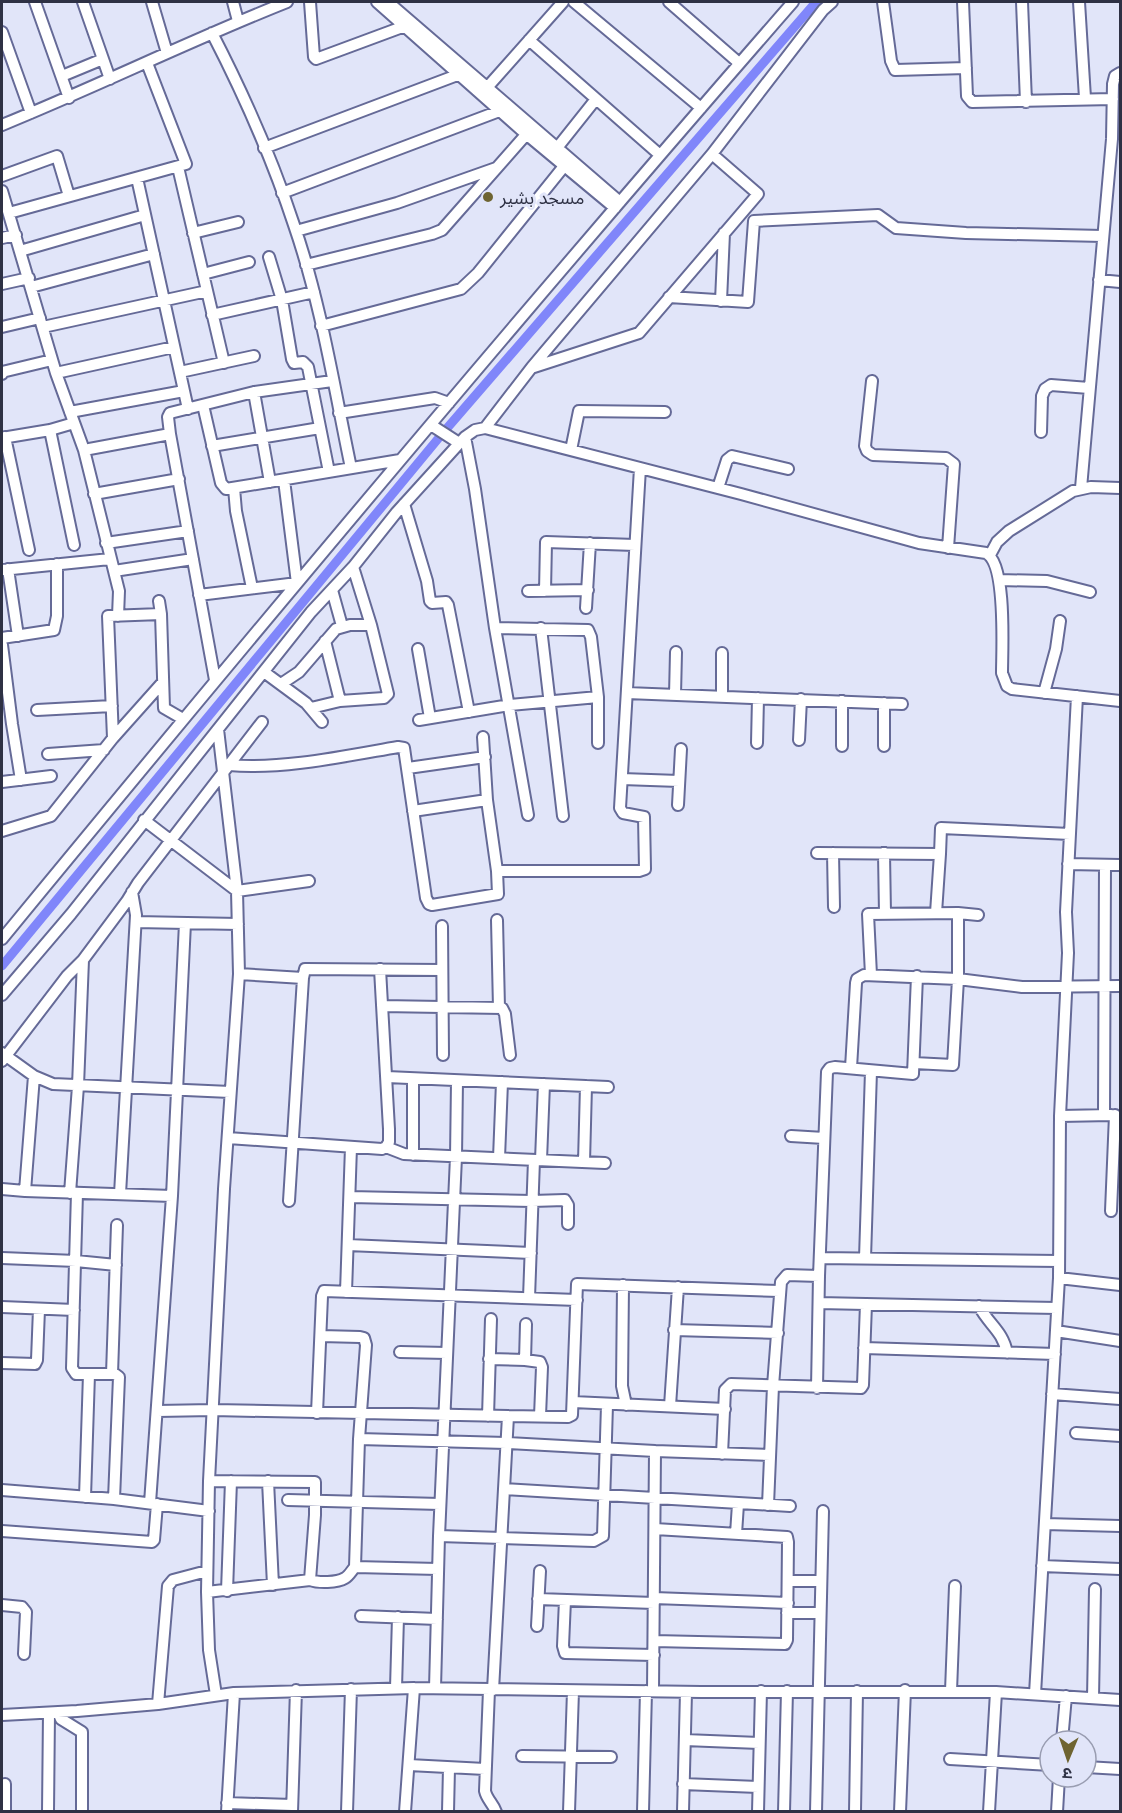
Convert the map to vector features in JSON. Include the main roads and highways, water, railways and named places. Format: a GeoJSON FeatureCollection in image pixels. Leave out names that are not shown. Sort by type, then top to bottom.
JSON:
{"type":"FeatureCollection","features":[{"type":"Feature","properties":{"kind":"waterway"},"geometry":{"type":"LineString","coordinates":[[2,966],[442,434],[816,2]]}},
{"type":"Feature","properties":{"kind":"place","name":"مسجد بشیر"},"geometry":{"type":"Point","coordinates":[488,197]}}]}
